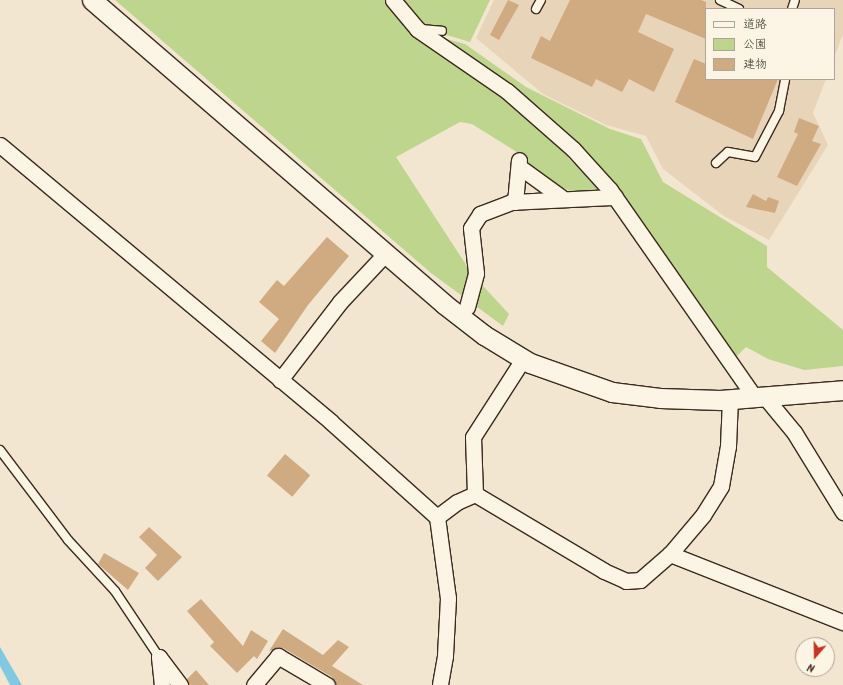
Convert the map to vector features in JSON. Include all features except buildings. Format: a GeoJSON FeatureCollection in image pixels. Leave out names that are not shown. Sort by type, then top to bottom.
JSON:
{"type":"FeatureCollection","features":[{"type":"Feature","properties":{"kind":"street"},"geometry":{"type":"LineString","coordinates":[[92,0],[386,253],[484,335],[523,359],[612,392],[660,398],[760,398],[843,390]]}},
{"type":"Feature","properties":{"kind":"street"},"geometry":{"type":"LineString","coordinates":[[393,0],[416,28],[507,91],[573,149],[615,197],[760,398],[794,432],[843,512]]}},
{"type":"Feature","properties":{"kind":"street"},"geometry":{"type":"LineString","coordinates":[[0,145],[280,380],[437,517],[448,598],[445,656],[440,685]]}},
{"type":"Feature","properties":{"kind":"street"},"geometry":{"type":"LineString","coordinates":[[515,202],[520,164],[561,197]]}},
{"type":"Feature","properties":{"kind":"street"},"geometry":{"type":"LineString","coordinates":[[466,308],[476,273],[471,234],[474,220],[486,209],[515,202],[561,197],[615,197]]}},
{"type":"Feature","properties":{"kind":"street"},"geometry":{"type":"LineString","coordinates":[[280,380],[340,302],[386,253]]}},
{"type":"Feature","properties":{"kind":"street"},"geometry":{"type":"LineString","coordinates":[[475,494],[473,437],[523,359]]}},
{"type":"Feature","properties":{"kind":"street"},"geometry":{"type":"LineString","coordinates":[[475,494],[626,581],[640,580],[670,554],[703,515],[721,486],[728,446],[730,399]]}},
{"type":"Feature","properties":{"kind":"street"},"geometry":{"type":"LineString","coordinates":[[437,517],[457,502],[475,494]]}},
{"type":"Feature","properties":{"kind":"street"},"geometry":{"type":"LineString","coordinates":[[670,554],[843,622]]}},
{"type":"Feature","properties":{"kind":"street"},"geometry":{"type":"LineString","coordinates":[[159,656],[162,685]]}},
{"type":"Feature","properties":{"kind":"street"},"geometry":{"type":"LineString","coordinates":[[159,656],[180,685]]}},
{"type":"Feature","properties":{"kind":"street"},"geometry":{"type":"LineString","coordinates":[[254,685],[278,656],[326,685]]}},
{"type":"Feature","properties":{"kind":"lane"},"geometry":{"type":"LineString","coordinates":[[536,9],[541,0]]}},
{"type":"Feature","properties":{"kind":"lane"},"geometry":{"type":"LineString","coordinates":[[720,0],[737,8]]}},
{"type":"Feature","properties":{"kind":"lane"},"geometry":{"type":"LineString","coordinates":[[416,28],[442,31]]}},
{"type":"Feature","properties":{"kind":"lane"},"geometry":{"type":"LineString","coordinates":[[716,163],[728,152],[755,157],[779,111],[787,80]]}},
{"type":"Feature","properties":{"kind":"lane"},"geometry":{"type":"LineString","coordinates":[[0,450],[68,540],[115,591],[159,656]]}},
{"type":"Feature","properties":{"kind":"shaded area"},"geometry":{"type":"Polygon","coordinates":[[[494,0],[843,0],[843,34],[835,55],[835,8],[705,8],[705,80],[826,80],[813,113],[828,145],[769,240],[724,216],[663,169],[646,136],[606,125],[543,94],[476,38],[494,0]]]}},
{"type":"Feature","properties":{"kind":"green space"},"geometry":{"type":"Polygon","coordinates":[[[115,0],[387,0],[563,147],[569,159],[603,191],[571,191],[545,180],[520,154],[472,124],[460,122],[396,157],[472,274],[509,314],[503,326],[431,273],[115,0]]]}},
{"type":"Feature","properties":{"kind":"green space"},"geometry":{"type":"Polygon","coordinates":[[[403,0],[490,0],[470,42],[430,30],[403,0]]]}},
{"type":"Feature","properties":{"kind":"green space"},"geometry":{"type":"Polygon","coordinates":[[[432,35],[465,44],[526,87],[610,129],[641,139],[663,182],[767,246],[767,267],[843,330],[843,366],[804,370],[768,359],[746,347],[736,357],[615,190],[432,35]]]}},
{"type":"Feature","properties":{"kind":"water"},"geometry":{"type":"Polygon","coordinates":[[[0,647],[22,685],[10,685],[0,666],[0,647]]]}}]}
